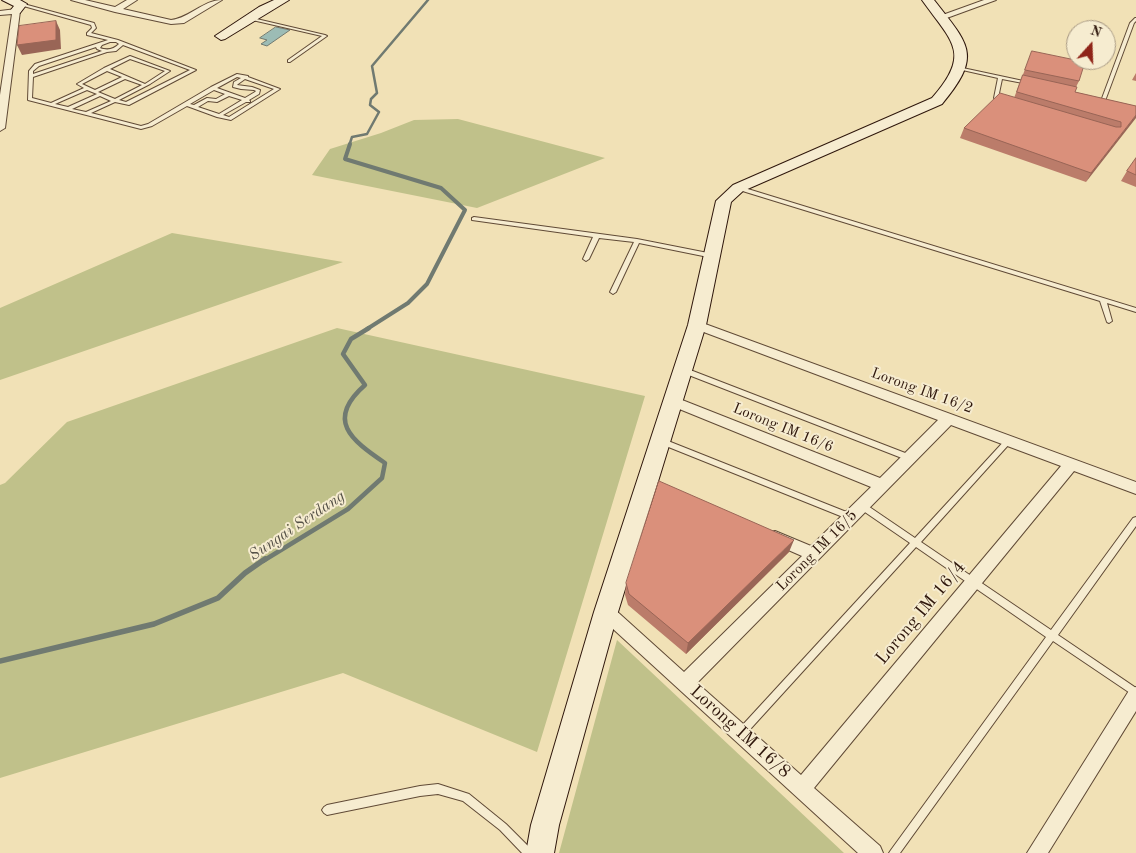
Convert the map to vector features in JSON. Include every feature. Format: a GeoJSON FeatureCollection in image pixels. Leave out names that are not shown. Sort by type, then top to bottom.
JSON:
{"type":"FeatureCollection","features":[{"type":"Feature","properties":{"kind":"street"},"geometry":{"type":"LineString","coordinates":[[8,0],[19,7]]}},
{"type":"Feature","properties":{"kind":"street"},"geometry":{"type":"LineString","coordinates":[[75,0],[166,22],[176,22],[185,19],[218,0]]}},
{"type":"Feature","properties":{"kind":"street"},"geometry":{"type":"LineString","coordinates":[[115,10],[133,0]]}},
{"type":"Feature","properties":{"kind":"street"},"geometry":{"type":"LineString","coordinates":[[221,36],[249,18],[283,0]]}},
{"type":"Feature","properties":{"kind":"street"},"geometry":{"type":"LineString","coordinates":[[540,853],[545,825],[606,612],[646,480],[697,325],[724,201],[738,188],[925,107],[944,94],[960,68],[962,47],[928,0]]}},
{"type":"Feature","properties":{"kind":"street"},"geometry":{"type":"LineString","coordinates":[[941,17],[992,0]]}},
{"type":"Feature","properties":{"kind":"street"},"geometry":{"type":"LineString","coordinates":[[0,13],[19,7]]}},
{"type":"Feature","properties":{"kind":"street"},"geometry":{"type":"LineString","coordinates":[[0,128],[4,68],[19,7]]}},
{"type":"Feature","properties":{"kind":"street","name":"Lorong IM 16/2"},"geometry":{"type":"LineString","coordinates":[[697,325],[1136,488]]}},
{"type":"Feature","properties":{"kind":"street","name":"Lorong IM 16/6"},"geometry":{"type":"LineString","coordinates":[[672,401],[883,486]]}},
{"type":"Feature","properties":{"kind":"street","name":"Lorong IM 16/5"},"geometry":{"type":"LineString","coordinates":[[685,683],[949,418]]}},
{"type":"Feature","properties":{"kind":"street","name":"Lorong IM 16/4"},"geometry":{"type":"LineString","coordinates":[[802,788],[1071,464]]}},
{"type":"Feature","properties":{"kind":"street"},"geometry":{"type":"LineString","coordinates":[[646,480],[664,488]]}},
{"type":"Feature","properties":{"kind":"street"},"geometry":{"type":"LineString","coordinates":[[761,530],[814,554]]}},
{"type":"Feature","properties":{"kind":"street","name":"Lorong IM 16/8"},"geometry":{"type":"LineString","coordinates":[[606,612],[874,853]]}},
{"type":"Feature","properties":{"kind":"street"},"geometry":{"type":"LineString","coordinates":[[1037,853],[1136,694]]}},
{"type":"Feature","properties":{"kind":"lane"},"geometry":{"type":"LineString","coordinates":[[19,7],[93,24],[94,28],[88,34],[113,40],[194,70],[127,104],[115,100],[86,88],[79,83],[131,57],[168,70],[145,85],[115,100],[86,114]]}},
{"type":"Feature","properties":{"kind":"lane"},"geometry":{"type":"LineString","coordinates":[[249,18],[325,36],[290,61]]}},
{"type":"Feature","properties":{"kind":"lane"},"geometry":{"type":"LineString","coordinates":[[1104,101],[1132,23],[1136,19]]}},
{"type":"Feature","properties":{"kind":"lane"},"geometry":{"type":"LineString","coordinates":[[113,40],[45,61],[32,70],[30,99],[141,128],[150,125],[186,104],[235,76],[246,77],[278,88],[231,118],[219,116],[186,104]]}},
{"type":"Feature","properties":{"kind":"lane"},"geometry":{"type":"LineString","coordinates":[[32,76],[120,47],[121,43]]}},
{"type":"Feature","properties":{"kind":"lane"},"geometry":{"type":"LineString","coordinates":[[99,45],[98,48],[106,51]]}},
{"type":"Feature","properties":{"kind":"lane"},"geometry":{"type":"LineString","coordinates":[[106,68],[145,85]]}},
{"type":"Feature","properties":{"kind":"lane"},"geometry":{"type":"LineString","coordinates":[[960,68],[1038,86]]}},
{"type":"Feature","properties":{"kind":"lane"},"geometry":{"type":"LineString","coordinates":[[68,109],[126,76]]}},
{"type":"Feature","properties":{"kind":"lane"},"geometry":{"type":"LineString","coordinates":[[219,116],[258,92],[254,88],[235,86],[236,83],[246,77]]}},
{"type":"Feature","properties":{"kind":"lane"},"geometry":{"type":"LineString","coordinates":[[1000,77],[996,98],[1009,105]]}},
{"type":"Feature","properties":{"kind":"lane"},"geometry":{"type":"LineString","coordinates":[[50,105],[86,88]]}},
{"type":"Feature","properties":{"kind":"lane"},"geometry":{"type":"LineString","coordinates":[[214,88],[255,103]]}},
{"type":"Feature","properties":{"kind":"lane"},"geometry":{"type":"LineString","coordinates":[[194,107],[207,100],[217,101],[229,94]]}},
{"type":"Feature","properties":{"kind":"lane"},"geometry":{"type":"LineString","coordinates":[[1094,99],[1112,103]]}},
{"type":"Feature","properties":{"kind":"lane"},"geometry":{"type":"LineString","coordinates":[[228,105],[235,107]]}},
{"type":"Feature","properties":{"kind":"lane"},"geometry":{"type":"LineString","coordinates":[[738,188],[1136,310]]}},
{"type":"Feature","properties":{"kind":"lane"},"geometry":{"type":"LineString","coordinates":[[474,219],[637,241],[713,256]]}},
{"type":"Feature","properties":{"kind":"lane"},"geometry":{"type":"LineString","coordinates":[[586,259],[597,235]]}},
{"type":"Feature","properties":{"kind":"lane"},"geometry":{"type":"LineString","coordinates":[[613,292],[637,241]]}},
{"type":"Feature","properties":{"kind":"lane"},"geometry":{"type":"LineString","coordinates":[[1103,300],[1109,322]]}},
{"type":"Feature","properties":{"kind":"lane"},"geometry":{"type":"LineString","coordinates":[[683,369],[910,458]]}},
{"type":"Feature","properties":{"kind":"lane"},"geometry":{"type":"LineString","coordinates":[[660,440],[857,512],[916,543],[1136,694]]}},
{"type":"Feature","properties":{"kind":"lane"},"geometry":{"type":"LineString","coordinates":[[741,734],[1009,440]]}},
{"type":"Feature","properties":{"kind":"lane"},"geometry":{"type":"LineString","coordinates":[[894,853],[1136,520]]}},
{"type":"Feature","properties":{"kind":"lane"},"geometry":{"type":"LineString","coordinates":[[327,810],[438,789],[466,797],[503,827],[529,853]]}},
{"type":"Feature","properties":{"kind":"green space"},"geometry":{"type":"Polygon","coordinates":[[[458,119],[605,158],[477,208],[312,175],[330,149],[381,133],[414,120],[458,119]]]}},
{"type":"Feature","properties":{"kind":"green space"},"geometry":{"type":"Polygon","coordinates":[[[172,233],[343,262],[0,380],[0,308],[172,233]]]}},
{"type":"Feature","properties":{"kind":"green space"},"geometry":{"type":"Polygon","coordinates":[[[337,328],[645,396],[537,752],[343,673],[0,778],[0,485],[5,483],[67,422],[337,328]]]}},
{"type":"Feature","properties":{"kind":"green space"},"geometry":{"type":"Polygon","coordinates":[[[617,640],[844,853],[559,853],[617,640]]]}},
{"type":"Feature","properties":{"kind":"water"},"geometry":{"type":"Polygon","coordinates":[[[276,27],[290,30],[267,46],[261,44],[267,40],[260,38],[276,27]]]}},
{"type":"Feature","properties":{"kind":"building"},"geometry":{"type":"Polygon","coordinates":[[[56,21],[56,40],[17,45],[19,26],[56,21]]]}},
{"type":"Feature","properties":{"kind":"building"},"geometry":{"type":"Polygon","coordinates":[[[1032,51],[1066,58],[1066,70],[1082,70],[1079,81],[1025,70],[1032,51]]]}},
{"type":"Feature","properties":{"kind":"building"},"geometry":{"type":"Polygon","coordinates":[[[1023,75],[1077,87],[1075,92],[1136,106],[1136,115],[1091,173],[964,128],[1000,93],[1121,127],[1121,122],[1017,92],[1023,75]]]}},
{"type":"Feature","properties":{"kind":"building"},"geometry":{"type":"Polygon","coordinates":[[[1136,158],[1136,175],[1127,171],[1136,158]]]}},
{"type":"Feature","properties":{"kind":"building"},"geometry":{"type":"Polygon","coordinates":[[[659,481],[794,540],[688,643],[629,594],[626,583],[659,481]]]}},
{"type":"Feature","properties":{"kind":"waterway","name":"Sungai Serdang"},"geometry":{"type":"LineString","coordinates":[[349,146],[352,137],[367,134],[379,112],[370,105],[371,99],[377,93],[372,66],[428,0]]}},
{"type":"Feature","properties":{"kind":"waterway","name":"Sungai Serdang"},"geometry":{"type":"LineString","coordinates":[[350,144],[345,159],[441,188],[465,210],[427,284],[408,303],[367,329]]}},
{"type":"Feature","properties":{"kind":"waterway","name":"Sungai Serdang"},"geometry":{"type":"LineString","coordinates":[[263,561],[348,509],[382,478],[385,463],[353,437],[347,428],[345,419],[346,409],[353,397],[365,385],[343,354],[351,339],[369,328]]}},
{"type":"Feature","properties":{"kind":"waterway","name":"Sungai Serdang"},"geometry":{"type":"LineString","coordinates":[[0,661],[154,624],[218,598],[245,573],[265,559]]}}]}
